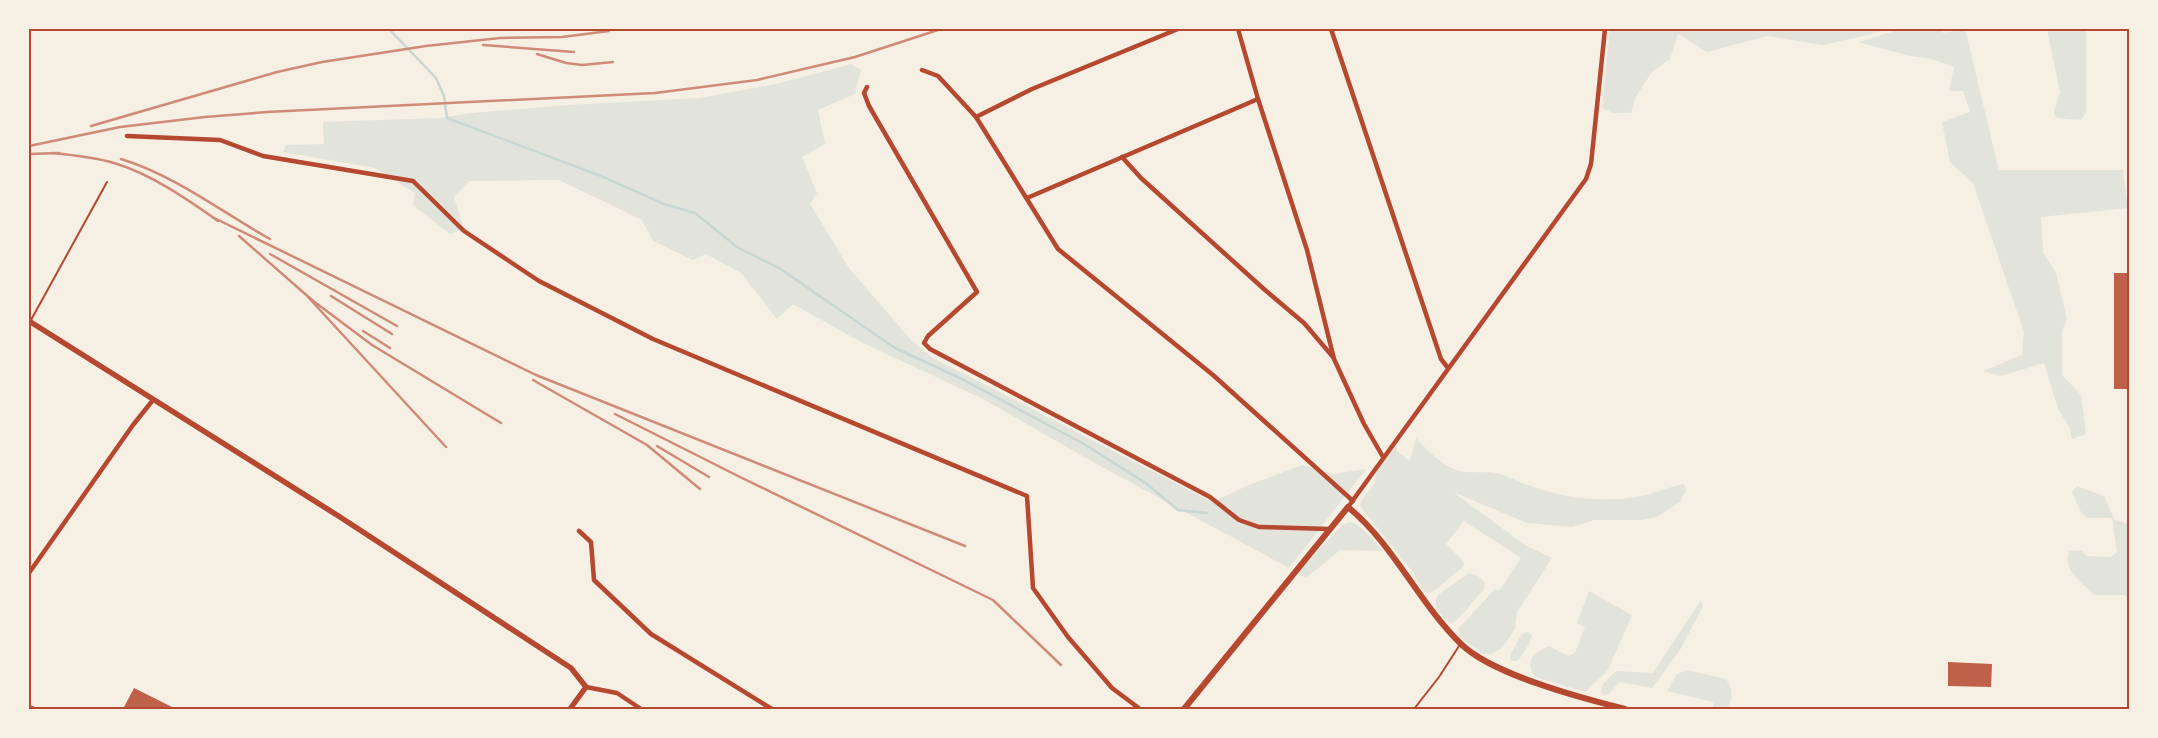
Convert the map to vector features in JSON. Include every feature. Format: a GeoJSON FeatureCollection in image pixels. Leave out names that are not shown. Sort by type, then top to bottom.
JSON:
{"type":"FeatureCollection","features":[{"type":"Feature","properties":{"kind":"main road"},"geometry":{"type":"LineString","coordinates":[[1184,709],[1348,507],[1368,525],[1461,644],[1478,658],[1514,674],[1593,701],[1625,709]]}},
{"type":"Feature","properties":{"kind":"street"},"geometry":{"type":"LineString","coordinates":[[976,118],[1032,89],[1178,29]]}},
{"type":"Feature","properties":{"kind":"street"},"geometry":{"type":"LineString","coordinates":[[1238,29],[1258,99],[1307,250],[1334,359],[1364,424],[1383,458]]}},
{"type":"Feature","properties":{"kind":"street"},"geometry":{"type":"LineString","coordinates":[[1331,29],[1441,359],[1448,368]]}},
{"type":"Feature","properties":{"kind":"street"},"geometry":{"type":"LineString","coordinates":[[1348,507],[1586,179],[1591,164],[1605,29]]}},
{"type":"Feature","properties":{"kind":"street"},"geometry":{"type":"LineString","coordinates":[[922,70],[938,76],[976,118],[1058,249],[1213,375],[1353,501]]}},
{"type":"Feature","properties":{"kind":"street"},"geometry":{"type":"LineString","coordinates":[[866,87],[864,93],[869,106],[977,292],[928,336],[924,343],[930,349],[1210,497],[1239,520],[1259,527],[1329,529]]}},
{"type":"Feature","properties":{"kind":"street"},"geometry":{"type":"LineString","coordinates":[[1027,198],[1258,99]]}},
{"type":"Feature","properties":{"kind":"street"},"geometry":{"type":"LineString","coordinates":[[127,136],[220,140],[263,156],[413,181],[464,231],[539,281],[594,310],[653,339],[1027,496],[1033,588],[1068,637],[1112,688],[1140,709]]}},
{"type":"Feature","properties":{"kind":"street"},"geometry":{"type":"LineString","coordinates":[[1122,157],[1148,185],[1304,323],[1334,359]]}},
{"type":"Feature","properties":{"kind":"street"},"geometry":{"type":"LineString","coordinates":[[29,322],[340,517],[563,662],[571,668],[586,687],[617,693],[641,709]]}},
{"type":"Feature","properties":{"kind":"street"},"geometry":{"type":"LineString","coordinates":[[29,573],[133,425],[153,400]]}},
{"type":"Feature","properties":{"kind":"street"},"geometry":{"type":"LineString","coordinates":[[579,530],[591,542],[594,580],[640,624],[651,634],[772,709]]}},
{"type":"Feature","properties":{"kind":"street"},"geometry":{"type":"LineString","coordinates":[[570,709],[586,687]]}},
{"type":"Feature","properties":{"kind":"street"},"geometry":{"type":"LineString","coordinates":[[29,707],[34,709]]}},
{"type":"Feature","properties":{"kind":"lane"},"geometry":{"type":"LineString","coordinates":[[29,322],[107,182]]}},
{"type":"Feature","properties":{"kind":"lane"},"geometry":{"type":"LineString","coordinates":[[1414,709],[1439,678],[1461,644]]}},
{"type":"Feature","properties":{"kind":"shaded area"},"geometry":{"type":"Polygon","coordinates":[[[1610,29],[1887,29],[1823,45],[1768,36],[1707,52],[1678,34],[1670,59],[1652,72],[1635,98],[1631,113],[1613,113],[1602,108],[1610,29]]]}},
{"type":"Feature","properties":{"kind":"shaded area"},"geometry":{"type":"Polygon","coordinates":[[[1902,29],[1940,29],[1943,33],[1965,29],[1999,170],[2123,170],[2128,208],[2041,217],[2043,252],[2056,273],[2067,319],[2062,331],[2062,375],[2081,395],[2086,434],[2072,439],[2070,428],[2058,409],[2044,363],[2001,376],[1983,371],[2022,355],[2024,332],[1973,183],[1950,162],[1942,122],[1970,112],[1963,91],[1949,91],[1954,67],[1931,59],[1910,56],[1858,42],[1902,29]]]}},
{"type":"Feature","properties":{"kind":"shaded area"},"geometry":{"type":"Polygon","coordinates":[[[2047,29],[2086,29],[2086,112],[2081,120],[2057,118],[2054,113],[2060,92],[2047,29]]]}},
{"type":"Feature","properties":{"kind":"shaded area"},"geometry":{"type":"Polygon","coordinates":[[[851,64],[861,70],[855,94],[818,110],[825,144],[802,157],[817,193],[810,204],[849,268],[911,340],[933,358],[1212,502],[1251,484],[1302,465],[1334,474],[1366,469],[1289,568],[1091,461],[983,399],[863,343],[793,304],[777,319],[741,273],[706,254],[693,260],[653,241],[642,220],[559,180],[469,181],[454,197],[464,229],[450,234],[413,205],[415,193],[375,168],[283,152],[286,145],[324,144],[323,122],[438,118],[472,113],[568,105],[699,98],[776,84],[851,64]]]}},
{"type":"Feature","properties":{"kind":"shaded area"},"geometry":{"type":"Polygon","coordinates":[[[1416,438],[1438,459],[1457,470],[1499,474],[1524,484],[1568,496],[1595,499],[1623,499],[1643,496],[1684,484],[1686,491],[1680,502],[1657,517],[1642,520],[1594,520],[1572,527],[1527,523],[1453,492],[1525,545],[1552,558],[1517,612],[1515,629],[1502,648],[1492,654],[1483,654],[1459,636],[1458,629],[1495,589],[1499,591],[1521,558],[1464,521],[1446,544],[1464,562],[1463,567],[1434,591],[1428,593],[1424,591],[1411,570],[1360,506],[1361,501],[1375,483],[1376,473],[1395,445],[1398,452],[1410,461],[1416,438]]]}},
{"type":"Feature","properties":{"kind":"shaded area"},"geometry":{"type":"Polygon","coordinates":[[[2077,486],[2104,496],[2114,519],[2129,525],[2129,600],[2124,595],[2094,595],[2074,575],[2068,564],[2069,551],[2082,550],[2086,556],[2111,557],[2117,552],[2112,518],[2087,518],[2081,512],[2072,492],[2077,486]]]}},
{"type":"Feature","properties":{"kind":"shaded area"},"geometry":{"type":"Polygon","coordinates":[[[1350,522],[1364,530],[1383,551],[1340,550],[1306,578],[1298,573],[1342,525],[1350,522]]]}},
{"type":"Feature","properties":{"kind":"shaded area"},"geometry":{"type":"Polygon","coordinates":[[[1469,573],[1478,576],[1485,583],[1484,589],[1459,618],[1451,624],[1438,611],[1436,599],[1438,595],[1469,573]]]}},
{"type":"Feature","properties":{"kind":"shaded area"},"geometry":{"type":"Polygon","coordinates":[[[1589,591],[1632,615],[1608,670],[1585,692],[1535,677],[1530,666],[1532,658],[1539,651],[1549,646],[1568,656],[1575,653],[1585,627],[1577,623],[1589,591]]]}},
{"type":"Feature","properties":{"kind":"shaded area"},"geometry":{"type":"Polygon","coordinates":[[[1701,600],[1703,606],[1680,650],[1652,688],[1619,682],[1609,694],[1604,695],[1601,693],[1602,685],[1616,671],[1653,673],[1701,600]]]}},
{"type":"Feature","properties":{"kind":"shaded area"},"geometry":{"type":"Polygon","coordinates":[[[1526,632],[1532,636],[1529,643],[1517,661],[1512,661],[1510,658],[1511,654],[1521,635],[1526,632]]]}},
{"type":"Feature","properties":{"kind":"shaded area"},"geometry":{"type":"Polygon","coordinates":[[[1687,670],[1726,679],[1732,694],[1727,709],[1714,709],[1713,702],[1667,691],[1677,674],[1687,670]]]}},
{"type":"Feature","properties":{"kind":"building"},"geometry":{"type":"Polygon","coordinates":[[[2114,273],[2129,273],[2129,389],[2114,389],[2114,273]]]}},
{"type":"Feature","properties":{"kind":"building"},"geometry":{"type":"Polygon","coordinates":[[[1948,662],[1992,664],[1991,687],[1948,686],[1948,662]]]}},
{"type":"Feature","properties":{"kind":"building"},"geometry":{"type":"Polygon","coordinates":[[[134,688],[176,709],[123,709],[134,688]]]}},
{"type":"Feature","properties":{"kind":"waterway"},"geometry":{"type":"LineString","coordinates":[[389,29],[436,78],[444,96],[447,118],[601,176],[664,204],[695,213],[737,247],[779,268],[895,348],[958,377],[1084,444],[1147,484],[1178,510],[1207,513]]}},
{"type":"Feature","properties":{"kind":"railway"},"geometry":{"type":"LineString","coordinates":[[29,146],[120,127],[205,117],[267,112],[655,93],[757,80],[855,57],[941,29]]}},
{"type":"Feature","properties":{"kind":"railway"},"geometry":{"type":"LineString","coordinates":[[91,126],[277,72],[322,62],[426,46],[500,38],[562,37],[609,31]]}},
{"type":"Feature","properties":{"kind":"railway"},"geometry":{"type":"LineString","coordinates":[[483,45],[574,52]]}},
{"type":"Feature","properties":{"kind":"railway"},"geometry":{"type":"LineString","coordinates":[[537,54],[566,63],[582,65],[613,62]]}},
{"type":"Feature","properties":{"kind":"railway"},"geometry":{"type":"LineString","coordinates":[[52,153],[99,159],[128,168],[168,188],[218,221]]}},
{"type":"Feature","properties":{"kind":"railway"},"geometry":{"type":"LineString","coordinates":[[29,154],[59,153]]}},
{"type":"Feature","properties":{"kind":"railway"},"geometry":{"type":"LineString","coordinates":[[121,159],[179,184],[270,239]]}},
{"type":"Feature","properties":{"kind":"railway"},"geometry":{"type":"LineString","coordinates":[[214,218],[536,375],[965,546]]}},
{"type":"Feature","properties":{"kind":"railway"},"geometry":{"type":"LineString","coordinates":[[239,236],[312,300]]}},
{"type":"Feature","properties":{"kind":"railway"},"geometry":{"type":"LineString","coordinates":[[270,254],[397,326]]}},
{"type":"Feature","properties":{"kind":"railway"},"geometry":{"type":"LineString","coordinates":[[331,296],[392,334]]}},
{"type":"Feature","properties":{"kind":"railway"},"geometry":{"type":"LineString","coordinates":[[446,447],[308,297],[372,345],[501,423]]}},
{"type":"Feature","properties":{"kind":"railway"},"geometry":{"type":"LineString","coordinates":[[363,331],[390,348]]}},
{"type":"Feature","properties":{"kind":"railway"},"geometry":{"type":"LineString","coordinates":[[533,380],[647,445],[700,489]]}},
{"type":"Feature","properties":{"kind":"railway"},"geometry":{"type":"LineString","coordinates":[[615,414],[993,600],[1061,665]]}},
{"type":"Feature","properties":{"kind":"railway"},"geometry":{"type":"LineString","coordinates":[[657,446],[709,477]]}}]}
